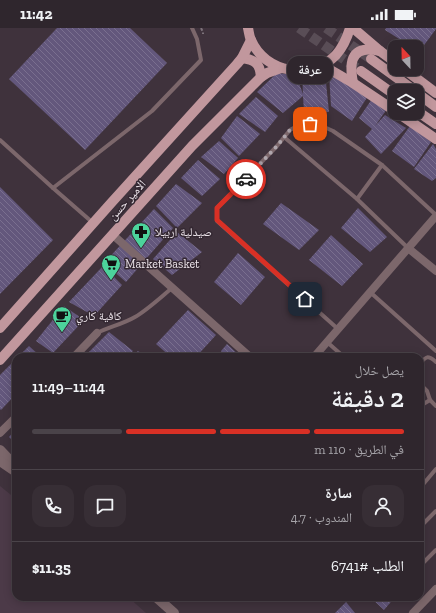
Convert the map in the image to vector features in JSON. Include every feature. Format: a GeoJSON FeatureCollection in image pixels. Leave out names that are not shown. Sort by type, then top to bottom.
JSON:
{"type":"FeatureCollection","features":[{"type":"Feature","properties":{"kind":"main road"},"geometry":{"type":"LineString","coordinates":[[248,28],[251,40],[258,52],[269,62],[281,68],[295,71],[309,70],[322,65],[336,55],[345,42],[350,28]]}},
{"type":"Feature","properties":{"kind":"main road"},"geometry":{"type":"LineString","coordinates":[[353,28],[388,56]]}},
{"type":"Feature","properties":{"kind":"main road","name":"الامير حسن"},"geometry":{"type":"LineString","coordinates":[[0,328],[242,58],[251,40]]}},
{"type":"Feature","properties":{"kind":"main road"},"geometry":{"type":"LineString","coordinates":[[353,83],[351,69],[354,56],[358,52],[364,50],[380,50]]}},
{"type":"Feature","properties":{"kind":"main road"},"geometry":{"type":"LineString","coordinates":[[242,58],[253,60],[257,64],[261,77]]}},
{"type":"Feature","properties":{"kind":"main road"},"geometry":{"type":"LineString","coordinates":[[371,59],[405,84]]}},
{"type":"Feature","properties":{"kind":"main road"},"geometry":{"type":"LineString","coordinates":[[322,65],[388,106]]}},
{"type":"Feature","properties":{"kind":"main road","name":"الامير حسن"},"geometry":{"type":"LineString","coordinates":[[0,360],[192,146],[261,77],[281,68]]}},
{"type":"Feature","properties":{"kind":"main road"},"geometry":{"type":"LineString","coordinates":[[361,71],[388,90]]}},
{"type":"Feature","properties":{"kind":"main road"},"geometry":{"type":"LineString","coordinates":[[413,76],[436,93]]}},
{"type":"Feature","properties":{"kind":"main road"},"geometry":{"type":"LineString","coordinates":[[424,98],[436,107]]}},
{"type":"Feature","properties":{"kind":"main road"},"geometry":{"type":"LineString","coordinates":[[424,116],[436,124]]}},
{"type":"Feature","properties":{"kind":"main road"},"geometry":{"type":"LineString","coordinates":[[408,120],[436,139]]}},
{"type":"Feature","properties":{"kind":"street"},"geometry":{"type":"LineString","coordinates":[[317,353],[436,215]]}},
{"type":"Feature","properties":{"kind":"street"},"geometry":{"type":"LineString","coordinates":[[112,235],[245,353]]}},
{"type":"Feature","properties":{"kind":"street"},"geometry":{"type":"LineString","coordinates":[[408,248],[436,272]]}},
{"type":"Feature","properties":{"kind":"street"},"geometry":{"type":"LineString","coordinates":[[78,353],[97,333]]}},
{"type":"Feature","properties":{"kind":"street"},"geometry":{"type":"LineString","coordinates":[[0,433],[12,421]]}},
{"type":"Feature","properties":{"kind":"street"},"geometry":{"type":"LineString","coordinates":[[0,450],[12,463]]}},
{"type":"Feature","properties":{"kind":"street"},"geometry":{"type":"LineString","coordinates":[[0,461],[12,469]]}},
{"type":"Feature","properties":{"kind":"street"},"geometry":{"type":"LineString","coordinates":[[413,613],[436,589]]}},
{"type":"Feature","properties":{"kind":"street"},"geometry":{"type":"LineString","coordinates":[[160,601],[174,613]]}},
{"type":"Feature","properties":{"kind":"lane"},"geometry":{"type":"LineString","coordinates":[[53,188],[152,112],[201,60],[197,39],[192,28]]}},
{"type":"Feature","properties":{"kind":"lane"},"geometry":{"type":"LineString","coordinates":[[338,329],[217,220],[217,208],[277,146],[290,130],[300,125],[310,124],[322,126],[333,131],[382,165],[436,215]]}},
{"type":"Feature","properties":{"kind":"lane"},"geometry":{"type":"LineString","coordinates":[[284,137],[358,199],[408,248]]}},
{"type":"Feature","properties":{"kind":"lane"},"geometry":{"type":"LineString","coordinates":[[0,140],[94,223]]}},
{"type":"Feature","properties":{"kind":"lane"},"geometry":{"type":"LineString","coordinates":[[358,199],[382,165]]}},
{"type":"Feature","properties":{"kind":"lane"},"geometry":{"type":"LineString","coordinates":[[97,333],[136,317],[172,288]]}},
{"type":"Feature","properties":{"kind":"lane"},"geometry":{"type":"LineString","coordinates":[[370,292],[436,351]]}},
{"type":"Feature","properties":{"kind":"lane"},"geometry":{"type":"LineString","coordinates":[[327,342],[339,353]]}},
{"type":"Feature","properties":{"kind":"lane"},"geometry":{"type":"LineString","coordinates":[[424,360],[430,357],[436,362]]}},
{"type":"Feature","properties":{"kind":"lane"},"geometry":{"type":"LineString","coordinates":[[424,388],[427,391],[430,400],[436,406]]}},
{"type":"Feature","properties":{"kind":"lane"},"geometry":{"type":"LineString","coordinates":[[424,404],[430,400]]}},
{"type":"Feature","properties":{"kind":"lane"},"geometry":{"type":"LineString","coordinates":[[424,483],[436,469]]}},
{"type":"Feature","properties":{"kind":"lane"},"geometry":{"type":"LineString","coordinates":[[424,523],[436,511]]}},
{"type":"Feature","properties":{"kind":"lane"},"geometry":{"type":"LineString","coordinates":[[424,562],[436,550]]}},
{"type":"Feature","properties":{"kind":"shaded area"},"geometry":{"type":"Polygon","coordinates":[[[0,486],[12,496],[12,601],[132,601],[146,613],[0,613],[0,486]]]}},
{"type":"Feature","properties":{"kind":"building"},"geometry":{"type":"Polygon","coordinates":[[[57,28],[130,28],[167,63],[85,150],[9,79],[57,28]]]}},
{"type":"Feature","properties":{"kind":"building"},"geometry":{"type":"Polygon","coordinates":[[[386,28],[436,28],[424,45],[424,40],[401,40],[385,30],[386,28]]]}},
{"type":"Feature","properties":{"kind":"building"},"geometry":{"type":"Polygon","coordinates":[[[277,73],[296,75],[303,94],[302,75],[325,73],[329,112],[304,112],[303,96],[283,113],[257,92],[277,73]]]}},
{"type":"Feature","properties":{"kind":"building"},"geometry":{"type":"Polygon","coordinates":[[[329,74],[368,96],[352,121],[331,106],[329,74]]]}},
{"type":"Feature","properties":{"kind":"building"},"geometry":{"type":"Polygon","coordinates":[[[256,97],[278,116],[265,132],[239,114],[256,97]]]}},
{"type":"Feature","properties":{"kind":"building"},"geometry":{"type":"Polygon","coordinates":[[[372,99],[387,109],[375,126],[385,115],[388,117],[388,120],[393,120],[406,128],[381,154],[365,137],[372,129],[359,118],[372,99]]]}},
{"type":"Feature","properties":{"kind":"building"},"geometry":{"type":"Polygon","coordinates":[[[237,116],[260,134],[239,156],[221,138],[237,116]]]}},
{"type":"Feature","properties":{"kind":"building"},"geometry":{"type":"Polygon","coordinates":[[[410,126],[431,142],[414,167],[392,151],[410,126]]]}},
{"type":"Feature","properties":{"kind":"building"},"geometry":{"type":"Polygon","coordinates":[[[219,141],[238,158],[224,174],[201,157],[219,141]]]}},
{"type":"Feature","properties":{"kind":"building"},"geometry":{"type":"Polygon","coordinates":[[[433,144],[436,149],[436,178],[432,181],[414,169],[433,144]]]}},
{"type":"Feature","properties":{"kind":"building"},"geometry":{"type":"Polygon","coordinates":[[[198,160],[220,179],[202,196],[181,178],[198,160]]]}},
{"type":"Feature","properties":{"kind":"building"},"geometry":{"type":"Polygon","coordinates":[[[176,184],[202,203],[177,228],[156,206],[176,184]]]}},
{"type":"Feature","properties":{"kind":"building"},"geometry":{"type":"Polygon","coordinates":[[[0,187],[53,240],[0,294],[0,187]]]}},
{"type":"Feature","properties":{"kind":"building"},"geometry":{"type":"Polygon","coordinates":[[[281,203],[319,230],[299,250],[263,224],[281,203]]]}},
{"type":"Feature","properties":{"kind":"building"},"geometry":{"type":"Polygon","coordinates":[[[358,208],[387,237],[370,252],[341,228],[358,208]]]}},
{"type":"Feature","properties":{"kind":"building"},"geometry":{"type":"Polygon","coordinates":[[[154,209],[173,228],[126,282],[104,263],[154,209]]]}},
{"type":"Feature","properties":{"kind":"building"},"geometry":{"type":"Polygon","coordinates":[[[177,232],[202,252],[172,275],[153,259],[177,232]]]}},
{"type":"Feature","properties":{"kind":"building"},"geometry":{"type":"Polygon","coordinates":[[[331,235],[363,264],[342,286],[309,260],[331,235]]]}},
{"type":"Feature","properties":{"kind":"building"},"geometry":{"type":"Polygon","coordinates":[[[238,253],[265,277],[241,305],[214,282],[238,253]]]}},
{"type":"Feature","properties":{"kind":"building"},"geometry":{"type":"Polygon","coordinates":[[[103,266],[122,285],[94,316],[69,302],[103,266]]]}},
{"type":"Feature","properties":{"kind":"building"},"geometry":{"type":"Polygon","coordinates":[[[64,306],[84,320],[53,353],[36,341],[64,306]]]}},
{"type":"Feature","properties":{"kind":"building"},"geometry":{"type":"Polygon","coordinates":[[[188,310],[216,335],[200,353],[166,353],[156,344],[188,310]]]}},
{"type":"Feature","properties":{"kind":"building"},"geometry":{"type":"Polygon","coordinates":[[[109,332],[133,351],[131,353],[88,353],[109,332]]]}},
{"type":"Feature","properties":{"kind":"building"},"geometry":{"type":"Polygon","coordinates":[[[227,344],[237,353],[223,353],[221,351],[227,344]]]}},
{"type":"Feature","properties":{"kind":"building"},"geometry":{"type":"Polygon","coordinates":[[[29,346],[37,353],[22,353],[29,346]]]}},
{"type":"Feature","properties":{"kind":"building"},"geometry":{"type":"Polygon","coordinates":[[[12,363],[12,398],[1,410],[0,409],[0,375],[12,363]]]}},
{"type":"Feature","properties":{"kind":"building"},"geometry":{"type":"Polygon","coordinates":[[[374,601],[392,601],[384,610],[374,601]]]}},
{"type":"Feature","properties":{"kind":"building"},"geometry":{"type":"Polygon","coordinates":[[[346,602],[355,613],[335,613],[346,602]]]}},
{"type":"Feature","properties":{"kind":"tunnel"},"geometry":{"type":"LineString","coordinates":[[299,28],[361,71]]}},
{"type":"Feature","properties":{"kind":"tunnel"},"geometry":{"type":"LineString","coordinates":[[326,28],[371,59]]}},
{"type":"Feature","properties":{"kind":"way so far"},"geometry":{"type":"LineString","coordinates":[[246,179],[290,130],[300,125],[310,124]]}},
{"type":"Feature","properties":{"kind":"place","name":"عرفة"},"geometry":{"type":"Point","coordinates":[310,124]}},
{"type":"Feature","properties":{"kind":"place","name":"صيدلية اربيلا"},"geometry":{"type":"Point","coordinates":[141,249]}},
{"type":"Feature","properties":{"kind":"place","name":"Market Basket"},"geometry":{"type":"Point","coordinates":[111,281]}},
{"type":"Feature","properties":{"kind":"place","name":"كافية كاري"},"geometry":{"type":"Point","coordinates":[62,333]}},
{"type":"Feature","properties":{"kind":"route"},"geometry":{"type":"LineString","coordinates":[[246,179],[217,208],[217,220],[305,299]]}}]}
